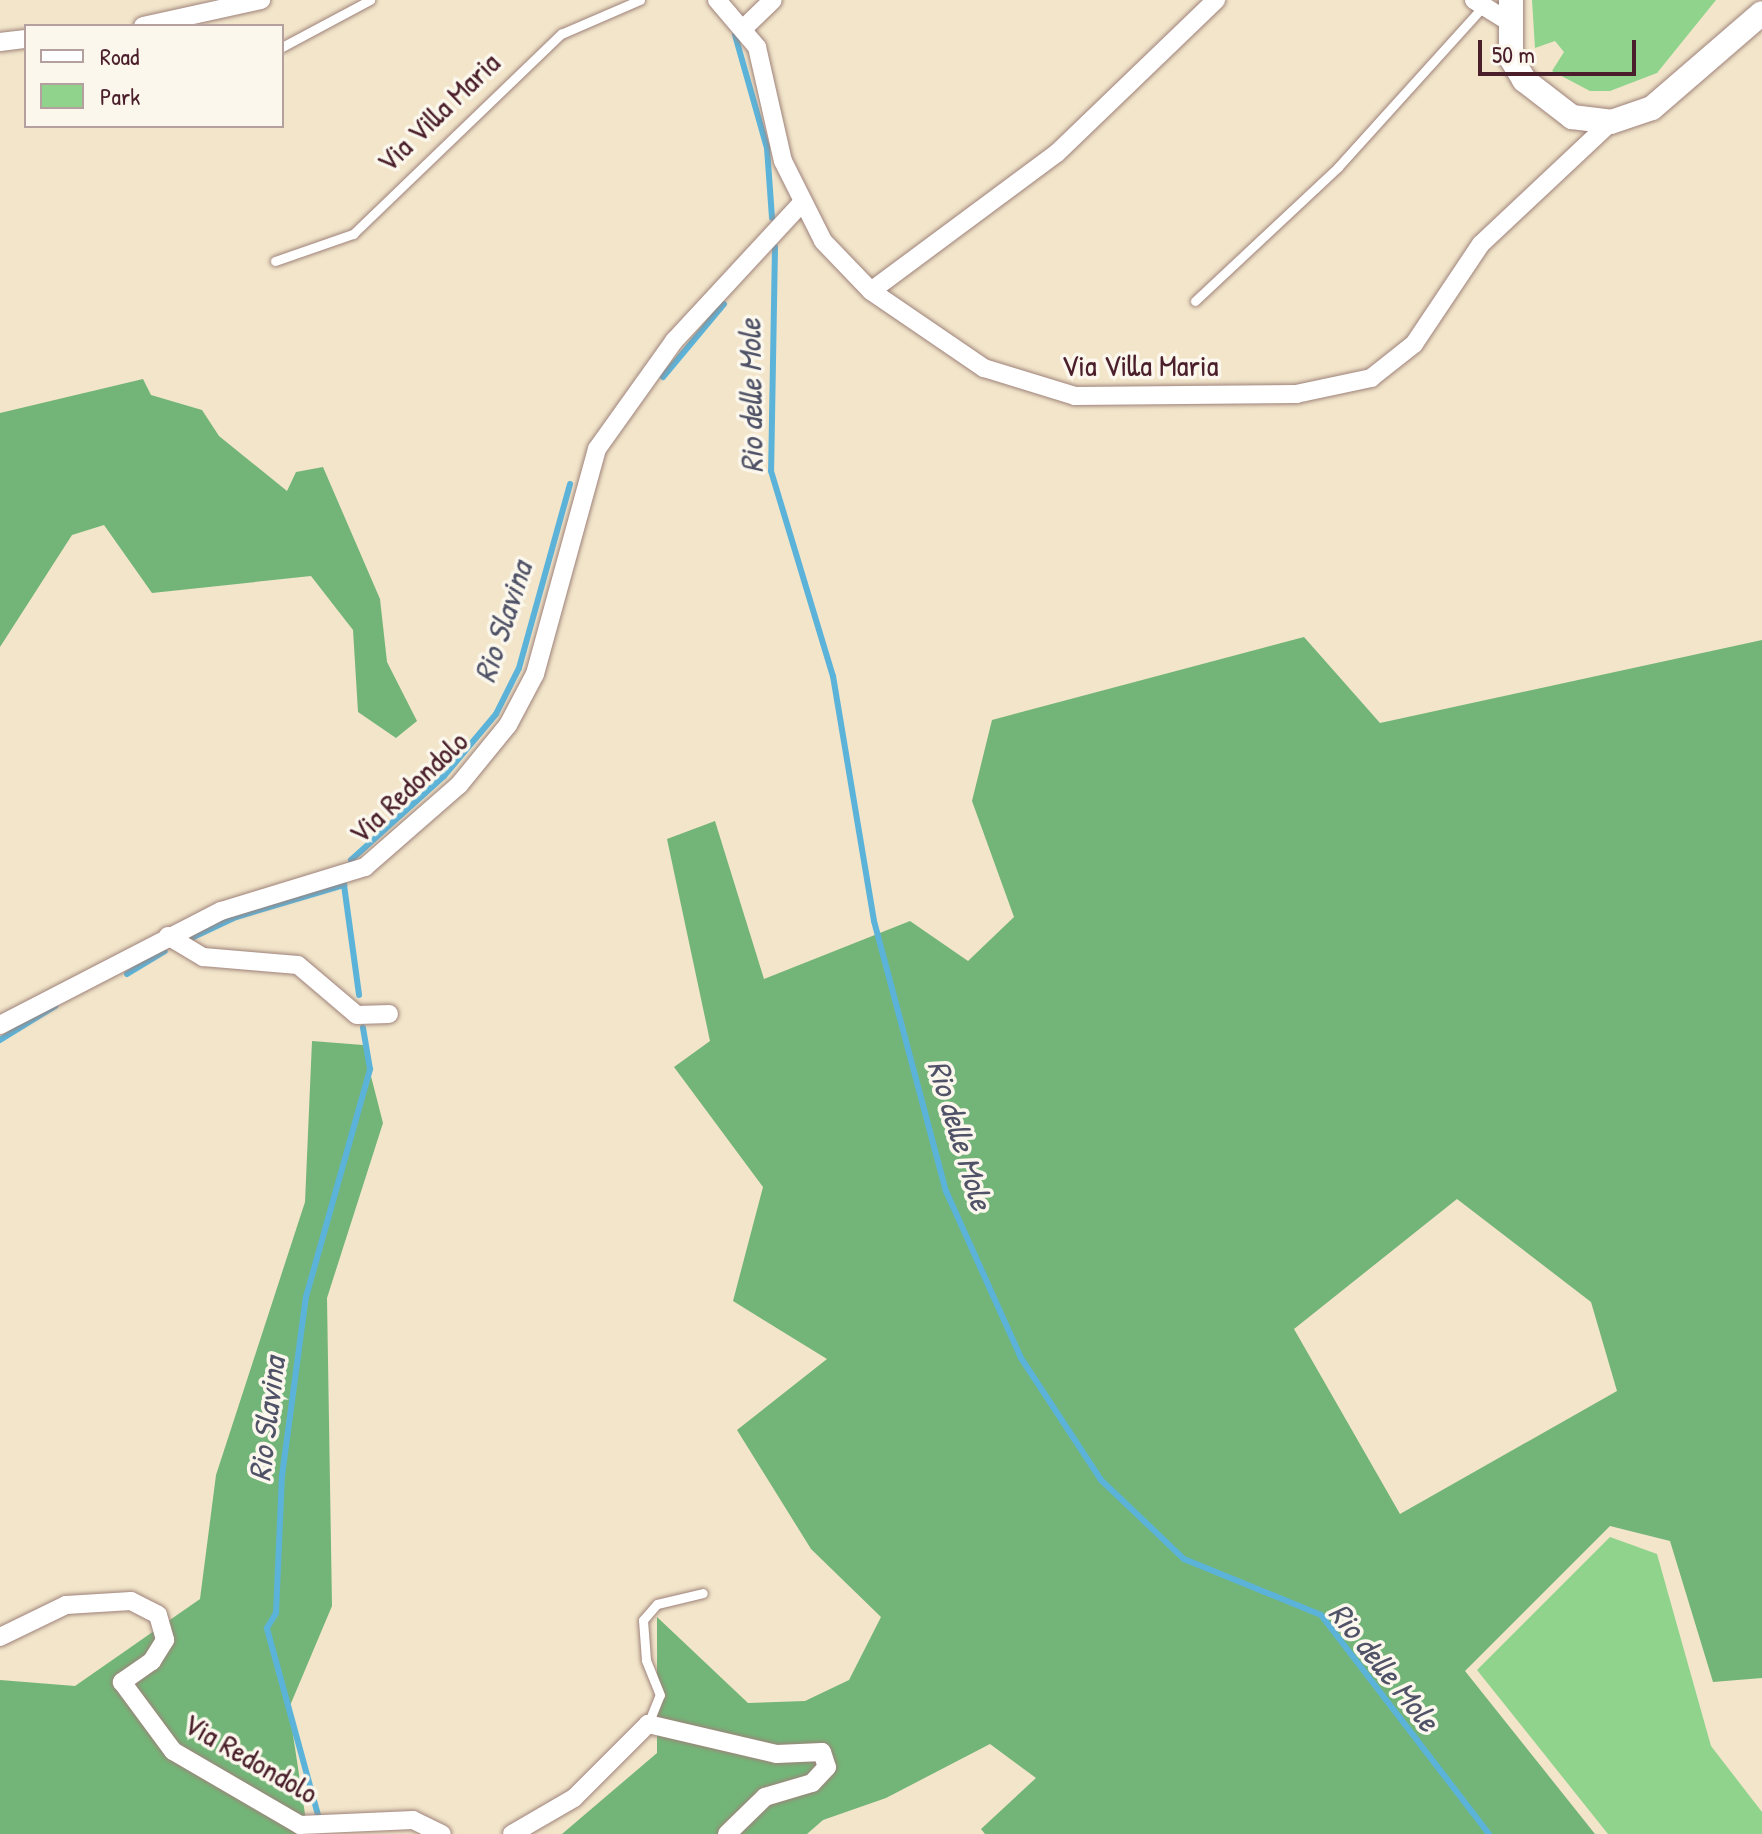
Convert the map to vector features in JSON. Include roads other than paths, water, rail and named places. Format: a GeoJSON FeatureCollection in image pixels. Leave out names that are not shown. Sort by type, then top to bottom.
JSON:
{"type":"FeatureCollection","features":[{"type":"Feature","properties":{"kind":"street"},"geometry":{"type":"LineString","coordinates":[[152,24],[261,0]]}},
{"type":"Feature","properties":{"kind":"street"},"geometry":{"type":"LineString","coordinates":[[717,0],[746,26],[773,0]]}},
{"type":"Feature","properties":{"kind":"street"},"geometry":{"type":"LineString","coordinates":[[871,291],[1057,153],[1216,0]]}},
{"type":"Feature","properties":{"kind":"street"},"geometry":{"type":"LineString","coordinates":[[1477,5],[1509,10],[1511,58],[1538,97],[1572,117],[1611,122],[1652,108],[1762,13]]}},
{"type":"Feature","properties":{"kind":"street","name":"Via Villa Maria"},"geometry":{"type":"LineString","coordinates":[[746,26],[800,205],[823,241],[871,291],[984,368],[1048,393],[1296,394],[1352,385],[1414,344],[1481,244],[1611,122]]}},
{"type":"Feature","properties":{"kind":"street"},"geometry":{"type":"LineString","coordinates":[[0,42],[24,39]]}},
{"type":"Feature","properties":{"kind":"street","name":"Via Redondolo"},"geometry":{"type":"LineString","coordinates":[[0,1025],[168,936],[235,906],[365,867],[459,785],[508,725],[535,674],[597,449],[674,341],[800,205]]}},
{"type":"Feature","properties":{"kind":"street"},"geometry":{"type":"LineString","coordinates":[[168,936],[203,957],[298,965],[357,1015],[389,1014]]}},
{"type":"Feature","properties":{"kind":"street","name":"Via Redondolo"},"geometry":{"type":"LineString","coordinates":[[0,1637],[66,1605],[131,1601],[158,1615],[165,1640],[152,1661],[122,1682],[173,1751],[300,1825],[413,1820],[442,1834]]}},
{"type":"Feature","properties":{"kind":"street"},"geometry":{"type":"LineString","coordinates":[[512,1834],[574,1798],[648,1724],[777,1754],[822,1752],[827,1767],[812,1783],[765,1797],[727,1834]]}},
{"type":"Feature","properties":{"kind":"lane"},"geometry":{"type":"LineString","coordinates":[[284,46],[370,0]]}},
{"type":"Feature","properties":{"kind":"lane","name":"Via Villa Maria"},"geometry":{"type":"LineString","coordinates":[[275,261],[353,234],[561,34],[640,0]]}},
{"type":"Feature","properties":{"kind":"lane"},"geometry":{"type":"LineString","coordinates":[[1195,301],[1338,167],[1477,5]]}},
{"type":"Feature","properties":{"kind":"lane"},"geometry":{"type":"LineString","coordinates":[[648,1724],[660,1695],[646,1660],[643,1620],[657,1604],[703,1593]]}},
{"type":"Feature","properties":{"kind":"waterway","name":"Rio delle Mole"},"geometry":{"type":"LineString","coordinates":[[735,35],[767,148],[772,218]]}},
{"type":"Feature","properties":{"kind":"waterway","name":"Rio delle Mole"},"geometry":{"type":"LineString","coordinates":[[775,247],[771,471],[833,676],[874,921],[946,1191],[1021,1358],[1101,1480],[1184,1559],[1321,1615],[1489,1834]]}},
{"type":"Feature","properties":{"kind":"waterway","name":"Rio Slavina"},"geometry":{"type":"LineString","coordinates":[[663,377],[724,304]]}},
{"type":"Feature","properties":{"kind":"waterway","name":"Rio Slavina"},"geometry":{"type":"LineString","coordinates":[[351,860],[444,776],[496,714],[519,668],[570,484]]}},
{"type":"Feature","properties":{"kind":"waterway"},"geometry":{"type":"LineString","coordinates":[[187,940],[236,917],[344,885],[359,995]]}},
{"type":"Feature","properties":{"kind":"waterway"},"geometry":{"type":"LineString","coordinates":[[127,974],[165,951]]}},
{"type":"Feature","properties":{"kind":"waterway"},"geometry":{"type":"LineString","coordinates":[[0,1040],[55,1006]]}},
{"type":"Feature","properties":{"kind":"waterway","name":"Rio Slavina"},"geometry":{"type":"LineString","coordinates":[[318,1815],[267,1628],[276,1613],[282,1476],[306,1297],[370,1069],[363,1028]]}}]}
